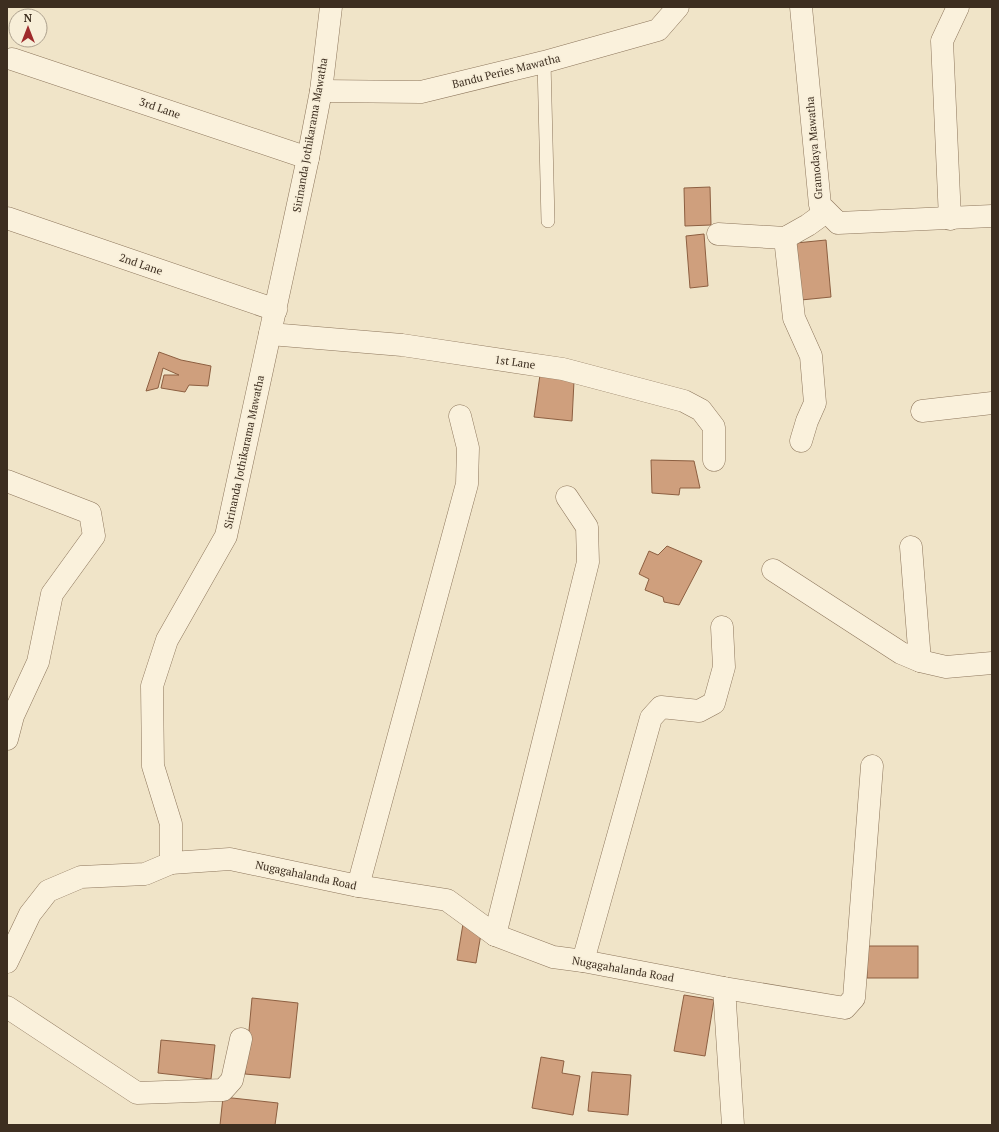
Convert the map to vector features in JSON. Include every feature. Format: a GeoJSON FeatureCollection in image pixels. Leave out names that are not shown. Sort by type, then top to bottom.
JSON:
{"type":"FeatureCollection","features":[{"type":"Feature","properties":{"kind":"street","name":"Sirinanda Jothikarama Mawatha"},"geometry":{"type":"LineString","coordinates":[[171,863],[171,824],[153,766],[152,686],[167,640],[226,536],[308,158],[321,90],[331,7]]}},
{"type":"Feature","properties":{"kind":"street","name":"Bandu Peries Mawatha"},"geometry":{"type":"LineString","coordinates":[[321,90],[421,92],[544,62],[658,30],[678,7]]}},
{"type":"Feature","properties":{"kind":"street","name":"Gramodaya Mawatha"},"geometry":{"type":"LineString","coordinates":[[801,7],[820,205],[826,212],[838,223],[992,216]]}},
{"type":"Feature","properties":{"kind":"street"},"geometry":{"type":"LineString","coordinates":[[950,219],[942,40],[958,7]]}},
{"type":"Feature","properties":{"kind":"street","name":"3rd Lane"},"geometry":{"type":"LineString","coordinates":[[12,59],[308,158]]}},
{"type":"Feature","properties":{"kind":"street"},"geometry":{"type":"LineString","coordinates":[[718,234],[785,238],[808,225],[826,212]]}},
{"type":"Feature","properties":{"kind":"street","name":"2nd Lane"},"geometry":{"type":"LineString","coordinates":[[7,218],[276,310]]}},
{"type":"Feature","properties":{"kind":"street"},"geometry":{"type":"LineString","coordinates":[[785,238],[794,318],[811,356],[815,403],[807,421],[801,441]]}},
{"type":"Feature","properties":{"kind":"street","name":"1st Lane"},"geometry":{"type":"LineString","coordinates":[[270,334],[402,345],[563,369],[684,402],[701,410],[714,427],[714,460]]}},
{"type":"Feature","properties":{"kind":"street"},"geometry":{"type":"LineString","coordinates":[[922,411],[992,403]]}},
{"type":"Feature","properties":{"kind":"street"},"geometry":{"type":"LineString","coordinates":[[358,886],[467,484],[468,448],[460,416]]}},
{"type":"Feature","properties":{"kind":"street"},"geometry":{"type":"LineString","coordinates":[[7,481],[90,513],[94,536],[52,594],[38,662],[10,714],[7,739]]}},
{"type":"Feature","properties":{"kind":"street"},"geometry":{"type":"LineString","coordinates":[[496,935],[588,562],[587,527],[567,497]]}},
{"type":"Feature","properties":{"kind":"street"},"geometry":{"type":"LineString","coordinates":[[911,547],[920,661]]}},
{"type":"Feature","properties":{"kind":"street"},"geometry":{"type":"LineString","coordinates":[[773,570],[901,652],[920,661],[946,667],[992,663]]}},
{"type":"Feature","properties":{"kind":"street"},"geometry":{"type":"LineString","coordinates":[[584,961],[651,718],[660,707],[699,711],[714,703],[724,667],[722,627]]}},
{"type":"Feature","properties":{"kind":"street","name":"Nugagahalanda Road"},"geometry":{"type":"LineString","coordinates":[[171,863],[230,858],[358,886],[447,900],[496,935],[553,957],[584,961],[724,988],[845,1008],[854,998],[872,766]]}},
{"type":"Feature","properties":{"kind":"street"},"geometry":{"type":"LineString","coordinates":[[7,962],[30,914],[48,890],[81,877],[145,874],[171,863]]}},
{"type":"Feature","properties":{"kind":"street"},"geometry":{"type":"LineString","coordinates":[[724,988],[733,1125]]}},
{"type":"Feature","properties":{"kind":"street"},"geometry":{"type":"LineString","coordinates":[[7,1007],[136,1093],[223,1090],[232,1080],[241,1039]]}},
{"type":"Feature","properties":{"kind":"lane"},"geometry":{"type":"LineString","coordinates":[[544,62],[548,221]]}},
{"type":"Feature","properties":{"kind":"building"},"geometry":{"type":"Polygon","coordinates":[[[710,187],[711,225],[685,226],[684,188],[710,187]]]}},
{"type":"Feature","properties":{"kind":"building"},"geometry":{"type":"Polygon","coordinates":[[[704,234],[708,286],[690,288],[686,236],[704,234]]]}},
{"type":"Feature","properties":{"kind":"building"},"geometry":{"type":"Polygon","coordinates":[[[826,240],[831,297],[801,300],[796,243],[826,240]]]}},
{"type":"Feature","properties":{"kind":"building"},"geometry":{"type":"Polygon","coordinates":[[[159,352],[181,360],[211,366],[208,386],[189,385],[185,392],[161,388],[164,375],[179,375],[163,368],[158,388],[146,391],[159,352]]]}},
{"type":"Feature","properties":{"kind":"building"},"geometry":{"type":"Polygon","coordinates":[[[540,375],[574,381],[572,421],[534,417],[540,375]]]}},
{"type":"Feature","properties":{"kind":"building"},"geometry":{"type":"Polygon","coordinates":[[[651,460],[694,461],[700,488],[680,488],[679,495],[652,493],[651,460]]]}},
{"type":"Feature","properties":{"kind":"building"},"geometry":{"type":"Polygon","coordinates":[[[667,546],[702,561],[679,605],[664,602],[663,597],[645,590],[649,579],[639,574],[649,551],[658,555],[667,546]]]}},
{"type":"Feature","properties":{"kind":"building"},"geometry":{"type":"Polygon","coordinates":[[[463,924],[482,928],[476,963],[457,960],[463,924]]]}},
{"type":"Feature","properties":{"kind":"building"},"geometry":{"type":"Polygon","coordinates":[[[867,946],[918,946],[918,978],[867,978],[867,946]]]}},
{"type":"Feature","properties":{"kind":"building"},"geometry":{"type":"Polygon","coordinates":[[[684,995],[714,1000],[705,1056],[674,1051],[684,995]]]}},
{"type":"Feature","properties":{"kind":"building"},"geometry":{"type":"Polygon","coordinates":[[[252,998],[298,1003],[290,1078],[245,1074],[252,998]]]}},
{"type":"Feature","properties":{"kind":"building"},"geometry":{"type":"Polygon","coordinates":[[[161,1040],[215,1045],[211,1079],[158,1073],[161,1040]]]}},
{"type":"Feature","properties":{"kind":"building"},"geometry":{"type":"Polygon","coordinates":[[[541,1057],[564,1061],[562,1073],[580,1076],[573,1115],[532,1108],[541,1057]]]}},
{"type":"Feature","properties":{"kind":"building"},"geometry":{"type":"Polygon","coordinates":[[[592,1072],[631,1075],[628,1115],[588,1111],[592,1072]]]}},
{"type":"Feature","properties":{"kind":"building"},"geometry":{"type":"Polygon","coordinates":[[[223,1097],[278,1103],[275,1125],[220,1125],[223,1097]]]}}]}
